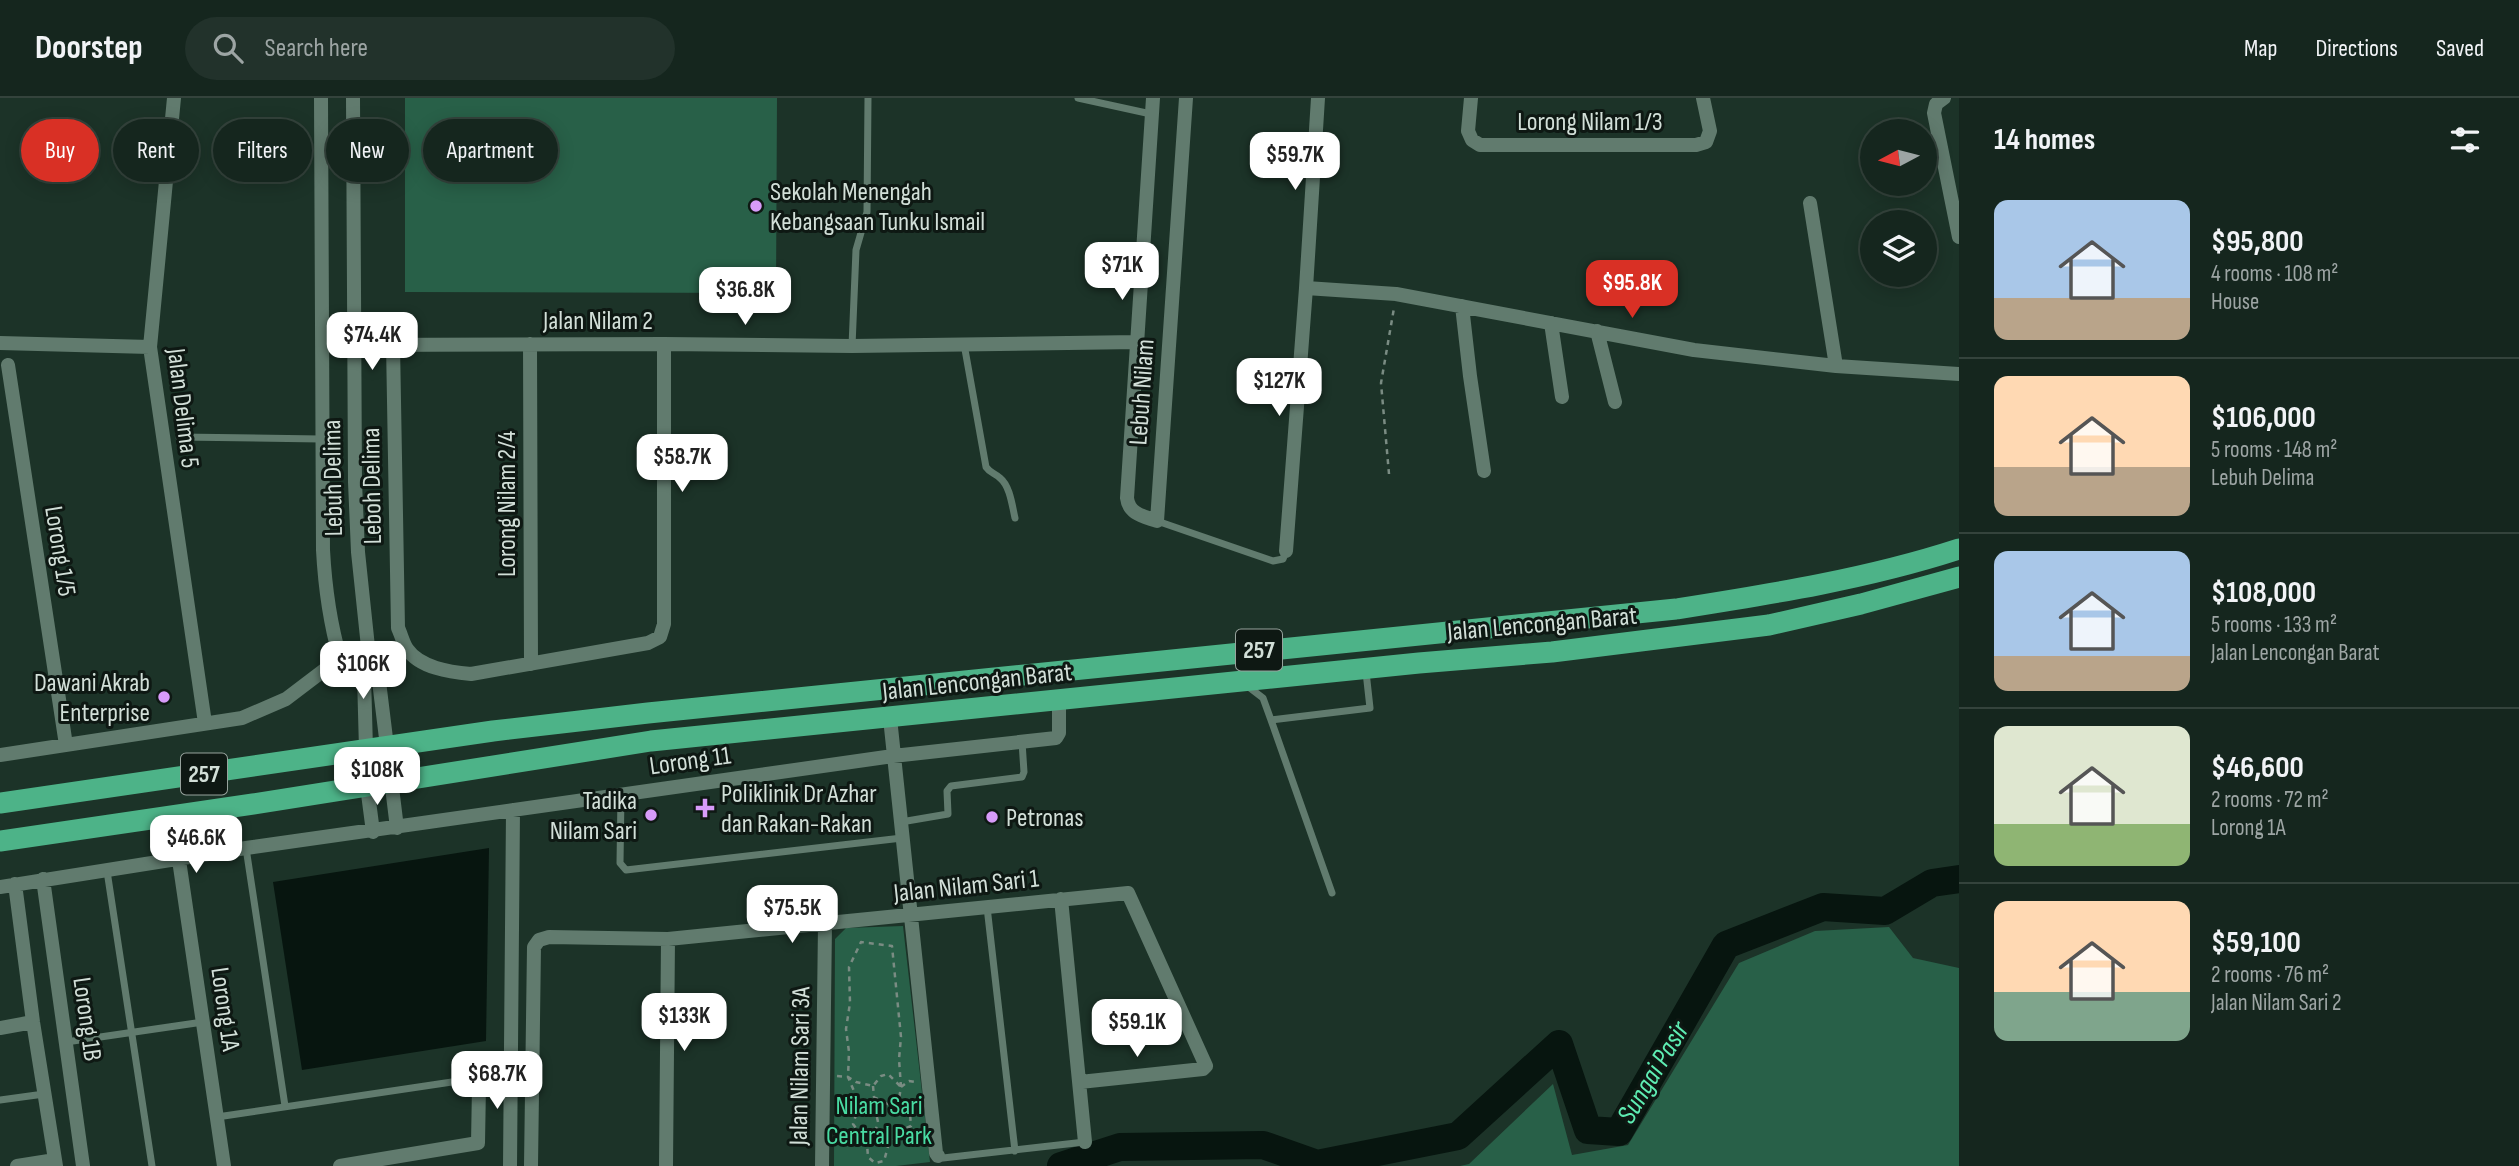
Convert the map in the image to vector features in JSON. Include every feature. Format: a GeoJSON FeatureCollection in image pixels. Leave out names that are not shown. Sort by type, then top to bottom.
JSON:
{"type":"FeatureCollection","features":[{"type":"Feature","properties":{"kind":"highway","name":"Jalan Lencongan Barat"},"geometry":{"type":"LineString","coordinates":[[0,803],[493,731],[817,694],[1676,609],[1776,593],[1867,573],[1959,548]]}},
{"type":"Feature","properties":{"kind":"highway","name":"Jalan Lencongan Barat"},"geometry":{"type":"LineString","coordinates":[[0,841],[651,741],[1366,668],[1552,652],[1769,625],[1861,604],[1959,577]]}},
{"type":"Feature","properties":{"kind":"street","name":"Jalan Delima 5"},"geometry":{"type":"LineString","coordinates":[[174,98],[150,347],[205,723]]}},
{"type":"Feature","properties":{"kind":"street"},"geometry":{"type":"LineString","coordinates":[[321,98],[323,550],[326,591],[340,658]]}},
{"type":"Feature","properties":{"kind":"street","name":"Lebuh Delima"},"geometry":{"type":"LineString","coordinates":[[354,98],[355,482],[358,552],[368,647],[377,673],[377,749]]}},
{"type":"Feature","properties":{"kind":"street"},"geometry":{"type":"LineString","coordinates":[[1153,98],[1127,498],[1128,506],[1133,512],[1157,521]]}},
{"type":"Feature","properties":{"kind":"street","name":"Lebuh Nilam"},"geometry":{"type":"LineString","coordinates":[[1157,521],[1186,98]]}},
{"type":"Feature","properties":{"kind":"street"},"geometry":{"type":"LineString","coordinates":[[1286,551],[1318,98]]}},
{"type":"Feature","properties":{"kind":"street","name":"Lorong Nilam 1/3"},"geometry":{"type":"LineString","coordinates":[[1471,98],[1468,131],[1472,140],[1480,145],[1696,145],[1706,142],[1710,131],[1703,98]]}},
{"type":"Feature","properties":{"kind":"street"},"geometry":{"type":"LineString","coordinates":[[1944,98],[1936,104],[1934,113],[1959,237]]}},
{"type":"Feature","properties":{"kind":"street"},"geometry":{"type":"LineString","coordinates":[[1810,203],[1836,366]]}},
{"type":"Feature","properties":{"kind":"street"},"geometry":{"type":"LineString","coordinates":[[1306,288],[1396,294],[1694,349],[1836,366],[1959,374]]}},
{"type":"Feature","properties":{"kind":"street"},"geometry":{"type":"LineString","coordinates":[[1462,306],[1484,471]]}},
{"type":"Feature","properties":{"kind":"street"},"geometry":{"type":"LineString","coordinates":[[1551,323],[1562,397]]}},
{"type":"Feature","properties":{"kind":"street"},"geometry":{"type":"LineString","coordinates":[[1597,331],[1615,402]]}},
{"type":"Feature","properties":{"kind":"street","name":"Jalan Nilam 2"},"geometry":{"type":"LineString","coordinates":[[354,345],[852,346],[1137,342]]}},
{"type":"Feature","properties":{"kind":"street"},"geometry":{"type":"LineString","coordinates":[[0,343],[150,347]]}},
{"type":"Feature","properties":{"kind":"street","name":"Leboh Delima"},"geometry":{"type":"LineString","coordinates":[[393,344],[398,628],[408,650],[426,663],[448,672],[471,674],[531,664]]}},
{"type":"Feature","properties":{"kind":"street","name":"Lorong Nilam 2/4"},"geometry":{"type":"LineString","coordinates":[[530,344],[531,664]]}},
{"type":"Feature","properties":{"kind":"street"},"geometry":{"type":"LineString","coordinates":[[531,664],[648,643],[660,637],[664,624],[664,344]]}},
{"type":"Feature","properties":{"kind":"street","name":"Lorong 1/5"},"geometry":{"type":"LineString","coordinates":[[8,365],[66,745]]}},
{"type":"Feature","properties":{"kind":"street"},"geometry":{"type":"LineString","coordinates":[[0,755],[242,718],[286,699],[340,658],[368,647]]}},
{"type":"Feature","properties":{"kind":"street","name":"Lebuh Delima"},"geometry":{"type":"LineString","coordinates":[[368,647],[364,676],[377,749]]}},
{"type":"Feature","properties":{"kind":"street","name":"Lorong 11"},"geometry":{"type":"LineString","coordinates":[[7,885],[246,848],[893,756],[1056,738],[1059,733],[1059,701]]}},
{"type":"Feature","properties":{"kind":"street"},"geometry":{"type":"LineString","coordinates":[[890,718],[928,1083],[936,1153],[939,1156]]}},
{"type":"Feature","properties":{"kind":"street"},"geometry":{"type":"LineString","coordinates":[[377,749],[391,782],[397,828]]}},
{"type":"Feature","properties":{"kind":"street"},"geometry":{"type":"LineString","coordinates":[[373,832],[367,786],[377,749]]}},
{"type":"Feature","properties":{"kind":"street"},"geometry":{"type":"LineString","coordinates":[[510,1166],[513,810]]}},
{"type":"Feature","properties":{"kind":"street","name":"Lorong 1A"},"geometry":{"type":"LineString","coordinates":[[178,860],[223,1166]]}},
{"type":"Feature","properties":{"kind":"street","name":"Lorong 1B"},"geometry":{"type":"LineString","coordinates":[[43,879],[83,1166]]}},
{"type":"Feature","properties":{"kind":"street"},"geometry":{"type":"LineString","coordinates":[[7,885],[56,1163],[17,1166]]}},
{"type":"Feature","properties":{"kind":"street","name":"Jalan Nilam Sari 1"},"geometry":{"type":"LineString","coordinates":[[531,1166],[534,947],[539,940],[549,937],[668,939],[1128,893],[1206,1065],[1203,1069],[1080,1082]]}},
{"type":"Feature","properties":{"kind":"street"},"geometry":{"type":"LineString","coordinates":[[1061,899],[1085,1142]]}},
{"type":"Feature","properties":{"kind":"street","name":"Jalan Nilam Sari 3A"},"geometry":{"type":"LineString","coordinates":[[822,1166],[825,924]]}},
{"type":"Feature","properties":{"kind":"street"},"geometry":{"type":"LineString","coordinates":[[666,1166],[668,939]]}},
{"type":"Feature","properties":{"kind":"street"},"geometry":{"type":"LineString","coordinates":[[0,1028],[33,1022]]}},
{"type":"Feature","properties":{"kind":"street"},"geometry":{"type":"LineString","coordinates":[[340,1166],[478,1143],[477,1081]]}},
{"type":"Feature","properties":{"kind":"lane"},"geometry":{"type":"LineString","coordinates":[[852,346],[856,250],[867,212],[868,98]]}},
{"type":"Feature","properties":{"kind":"lane"},"geometry":{"type":"LineString","coordinates":[[1078,98],[1152,114]]}},
{"type":"Feature","properties":{"kind":"lane"},"geometry":{"type":"LineString","coordinates":[[964,344],[986,467],[1002,479],[1008,489],[1015,518]]}},
{"type":"Feature","properties":{"kind":"lane"},"geometry":{"type":"LineString","coordinates":[[179,437],[321,439]]}},
{"type":"Feature","properties":{"kind":"lane"},"geometry":{"type":"LineString","coordinates":[[1157,521],[1273,561],[1283,559],[1286,551]]}},
{"type":"Feature","properties":{"kind":"lane"},"geometry":{"type":"LineString","coordinates":[[1271,720],[1370,708],[1366,668]]}},
{"type":"Feature","properties":{"kind":"lane"},"geometry":{"type":"LineString","coordinates":[[1241,682],[1263,698],[1332,893]]}},
{"type":"Feature","properties":{"kind":"lane"},"geometry":{"type":"LineString","coordinates":[[901,822],[948,814],[947,792],[951,786],[1022,777],[1022,742]]}},
{"type":"Feature","properties":{"kind":"lane"},"geometry":{"type":"LineString","coordinates":[[621,795],[620,863],[626,870],[902,838]]}},
{"type":"Feature","properties":{"kind":"lane"},"geometry":{"type":"LineString","coordinates":[[246,848],[285,1106]]}},
{"type":"Feature","properties":{"kind":"lane"},"geometry":{"type":"LineString","coordinates":[[107,871],[152,1166]]}},
{"type":"Feature","properties":{"kind":"lane"},"geometry":{"type":"LineString","coordinates":[[987,907],[1015,1151]]}},
{"type":"Feature","properties":{"kind":"lane"},"geometry":{"type":"LineString","coordinates":[[66,1042],[203,1023]]}},
{"type":"Feature","properties":{"kind":"lane"},"geometry":{"type":"LineString","coordinates":[[217,1117],[472,1079],[477,1081]]}},
{"type":"Feature","properties":{"kind":"lane"},"geometry":{"type":"LineString","coordinates":[[0,1100],[44,1094]]}},
{"type":"Feature","properties":{"kind":"lane"},"geometry":{"type":"LineString","coordinates":[[939,1156],[943,1158],[1085,1142]]}},
{"type":"Feature","properties":{"kind":"path"},"geometry":{"type":"LineString","coordinates":[[1389,474],[1381,383],[1396,294]]}},
{"type":"Feature","properties":{"kind":"path"},"geometry":{"type":"LineString","coordinates":[[898,1105],[901,1087],[901,1037],[892,946],[861,942],[849,967],[850,1003],[846,1029],[848,1077],[854,1091],[856,1112],[853,1124],[867,1144],[868,1157],[875,1163],[884,1161],[889,1143],[896,1139],[899,1131],[911,1126],[910,1114],[898,1105],[891,1106],[874,1097],[873,1086],[881,1076],[888,1074],[901,1087]]}},
{"type":"Feature","properties":{"kind":"path"},"geometry":{"type":"LineString","coordinates":[[848,1077],[873,1086]]}},
{"type":"Feature","properties":{"kind":"path"},"geometry":{"type":"LineString","coordinates":[[884,1102],[876,1113],[875,1132],[881,1140],[889,1143]]}},
{"type":"Feature","properties":{"kind":"green space"},"geometry":{"type":"Polygon","coordinates":[[[405,98],[777,98],[776,293],[405,292],[405,182],[409,182],[409,119],[405,119],[405,98]]]}},
{"type":"Feature","properties":{"kind":"green space","name":"Nilam Sari Central Park"},"geometry":{"type":"Polygon","coordinates":[[[903,926],[930,1162],[896,1166],[834,1166],[835,939],[846,928],[903,926]]]}},
{"type":"Feature","properties":{"kind":"green space"},"geometry":{"type":"Polygon","coordinates":[[[1889,927],[1913,958],[1959,968],[1959,1166],[1460,1166],[1469,1164],[1553,1084],[1572,1155],[1628,1145],[1739,963],[1815,931],[1889,927]]]}},
{"type":"Feature","properties":{"kind":"shaded area"},"geometry":{"type":"Polygon","coordinates":[[[489,848],[486,1041],[302,1070],[273,882],[489,848]]]}},
{"type":"Feature","properties":{"kind":"waterway","name":"Sungai Pasir"},"geometry":{"type":"LineString","coordinates":[[1061,1166],[1120,1147],[1263,1145],[1317,1164],[1458,1136],[1559,1044],[1588,1130],[1619,1132],[1726,945],[1823,907],[1885,911],[1932,883],[1959,879]]}},
{"type":"Feature","properties":{"kind":"place","name":"Sekolah Menengah Kebangsaan Tunku Ismail"},"geometry":{"type":"Point","coordinates":[756,206]}},
{"type":"Feature","properties":{"kind":"place","name":"Dawani Akrab Enterprise"},"geometry":{"type":"Point","coordinates":[164,697]}},
{"type":"Feature","properties":{"kind":"place","name":"Poliklinik Dr Azhar dan Rakan-Rakan"},"geometry":{"type":"Point","coordinates":[705,808]}},
{"type":"Feature","properties":{"kind":"place","name":"Tadika Nilam Sari"},"geometry":{"type":"Point","coordinates":[651,815]}},
{"type":"Feature","properties":{"kind":"place","name":"Petronas"},"geometry":{"type":"Point","coordinates":[992,817]}}]}
